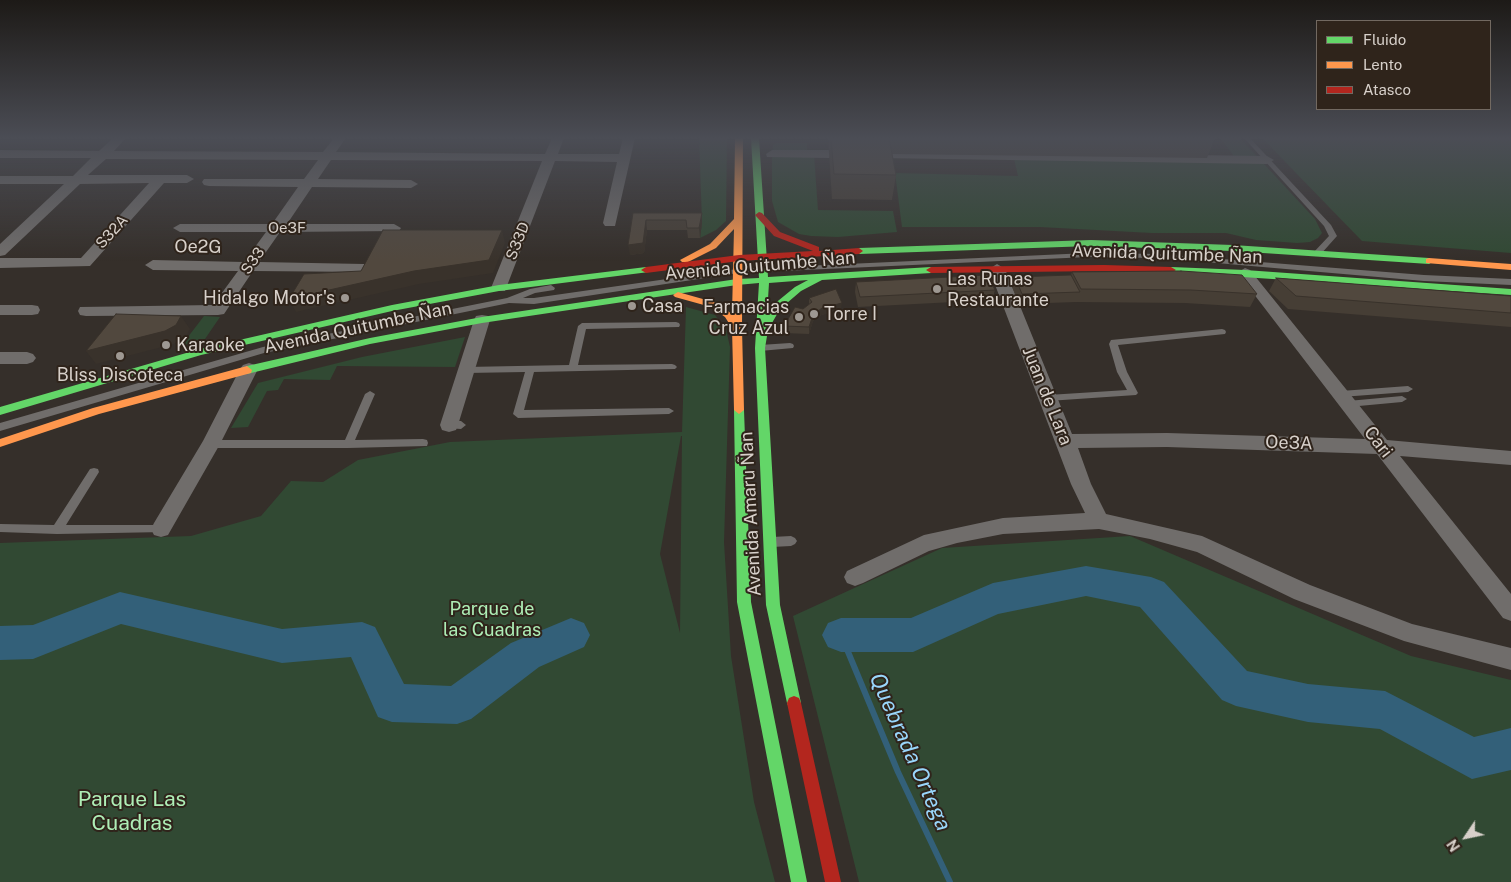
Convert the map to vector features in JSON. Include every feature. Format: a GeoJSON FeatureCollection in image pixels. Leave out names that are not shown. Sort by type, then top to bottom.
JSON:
{"type":"FeatureCollection","features":[{"type":"Feature","properties":{"kind":"main road","name":"Avenida Amaru Ñan"},"geometry":{"type":"LineString","coordinates":[[738,179],[739,258],[737,328],[744,602],[799,882]]}},
{"type":"Feature","properties":{"kind":"main road","name":"Avenida Amaru Ñan"},"geometry":{"type":"LineString","coordinates":[[757,179],[763,256],[760,345],[772,605],[833,882]]}},
{"type":"Feature","properties":{"kind":"main road"},"geometry":{"type":"LineString","coordinates":[[759,215],[769,228],[785,239],[807,247],[832,252]]}},
{"type":"Feature","properties":{"kind":"main road"},"geometry":{"type":"LineString","coordinates":[[662,268],[689,259],[712,246],[737,221]]}},
{"type":"Feature","properties":{"kind":"main road","name":"Avenida Quitumbe Ñan"},"geometry":{"type":"LineString","coordinates":[[0,411],[192,355],[276,333],[392,308],[499,288],[739,258],[921,247],[1091,243],[1233,248],[1511,266]]}},
{"type":"Feature","properties":{"kind":"main road","name":"Avenida Quitumbe Ñan"},"geometry":{"type":"LineString","coordinates":[[0,443],[97,412],[249,368],[370,341],[482,320],[659,293],[737,276],[826,276],[928,270],[1104,268],[1245,272],[1511,292]]}},
{"type":"Feature","properties":{"kind":"main road"},"geometry":{"type":"LineString","coordinates":[[760,345],[766,324],[776,308],[798,289],[826,276]]}},
{"type":"Feature","properties":{"kind":"main road"},"geometry":{"type":"LineString","coordinates":[[659,293],[688,296],[714,305],[728,316],[737,328]]}},
{"type":"Feature","properties":{"kind":"street"},"geometry":{"type":"LineString","coordinates":[[0,180],[66,179]]}},
{"type":"Feature","properties":{"kind":"street"},"geometry":{"type":"LineString","coordinates":[[0,252],[78,179]]}},
{"type":"Feature","properties":{"kind":"street","name":"S32A"},"geometry":{"type":"LineString","coordinates":[[85,264],[160,179]]}},
{"type":"Feature","properties":{"kind":"street","name":"S33"},"geometry":{"type":"LineString","coordinates":[[218,310],[310,179]]}},
{"type":"Feature","properties":{"kind":"street","name":"S33D"},"geometry":{"type":"LineString","coordinates":[[499,288],[543,179]]}},
{"type":"Feature","properties":{"kind":"street"},"geometry":{"type":"LineString","coordinates":[[610,223],[620,179]]}},
{"type":"Feature","properties":{"kind":"street"},"geometry":{"type":"LineString","coordinates":[[210,182],[411,184]]}},
{"type":"Feature","properties":{"kind":"street","name":"Oe3F"},"geometry":{"type":"LineString","coordinates":[[180,228],[394,228]]}},
{"type":"Feature","properties":{"kind":"street"},"geometry":{"type":"LineString","coordinates":[[0,263],[85,264]]}},
{"type":"Feature","properties":{"kind":"street","name":"Oe2G"},"geometry":{"type":"LineString","coordinates":[[153,265],[364,269]]}},
{"type":"Feature","properties":{"kind":"street","name":"Juan de Lara"},"geometry":{"type":"LineString","coordinates":[[997,269],[1005,306],[1032,374],[1048,398],[1066,442],[1076,483],[1099,521]]}},
{"type":"Feature","properties":{"kind":"street","name":"Cari"},"geometry":{"type":"LineString","coordinates":[[1245,272],[1510,610]]}},
{"type":"Feature","properties":{"kind":"street"},"geometry":{"type":"LineString","coordinates":[[0,310],[32,310]]}},
{"type":"Feature","properties":{"kind":"street"},"geometry":{"type":"LineString","coordinates":[[86,311],[218,310]]}},
{"type":"Feature","properties":{"kind":"street"},"geometry":{"type":"LineString","coordinates":[[455,425],[466,370],[482,320]]}},
{"type":"Feature","properties":{"kind":"street"},"geometry":{"type":"LineString","coordinates":[[0,358],[28,358]]}},
{"type":"Feature","properties":{"kind":"street"},"geometry":{"type":"LineString","coordinates":[[161,529],[211,444],[249,368]]}},
{"type":"Feature","properties":{"kind":"street","name":"Oe3A"},"geometry":{"type":"LineString","coordinates":[[1066,442],[1167,440],[1382,447],[1511,458]]}},
{"type":"Feature","properties":{"kind":"street"},"geometry":{"type":"LineString","coordinates":[[855,577],[924,544],[957,535],[1003,526],[1099,521],[1150,530],[1202,546],[1302,592],[1412,634],[1511,659]]}},
{"type":"Feature","properties":{"kind":"lane"},"geometry":{"type":"LineString","coordinates":[[1285,179],[1327,225],[1332,234],[1330,241],[1317,253]]}},
{"type":"Feature","properties":{"kind":"lane"},"geometry":{"type":"LineString","coordinates":[[763,275],[1036,256],[1159,256],[1424,278],[1511,282]]}},
{"type":"Feature","properties":{"kind":"lane"},"geometry":{"type":"LineString","coordinates":[[0,428],[263,350],[509,300],[534,301],[724,272],[737,276]]}},
{"type":"Feature","properties":{"kind":"lane"},"geometry":{"type":"LineString","coordinates":[[573,368],[582,326],[676,325]]}},
{"type":"Feature","properties":{"kind":"lane"},"geometry":{"type":"LineString","coordinates":[[1048,398],[1133,393],[1122,372],[1114,342],[1222,332]]}},
{"type":"Feature","properties":{"kind":"lane"},"geometry":{"type":"LineString","coordinates":[[760,345],[790,346]]}},
{"type":"Feature","properties":{"kind":"lane"},"geometry":{"type":"LineString","coordinates":[[466,370],[672,367]]}},
{"type":"Feature","properties":{"kind":"lane"},"geometry":{"type":"LineString","coordinates":[[531,368],[518,414],[669,411]]}},
{"type":"Feature","properties":{"kind":"lane"},"geometry":{"type":"LineString","coordinates":[[1344,399],[1408,389]]}},
{"type":"Feature","properties":{"kind":"lane"},"geometry":{"type":"LineString","coordinates":[[348,444],[370,394]]}},
{"type":"Feature","properties":{"kind":"lane"},"geometry":{"type":"LineString","coordinates":[[1344,399],[1402,399]]}},
{"type":"Feature","properties":{"kind":"lane"},"geometry":{"type":"LineString","coordinates":[[211,444],[423,444]]}},
{"type":"Feature","properties":{"kind":"lane"},"geometry":{"type":"LineString","coordinates":[[57,530],[94,472]]}},
{"type":"Feature","properties":{"kind":"lane"},"geometry":{"type":"LineString","coordinates":[[0,528],[57,530],[161,529]]}},
{"type":"Feature","properties":{"kind":"lane"},"geometry":{"type":"LineString","coordinates":[[770,542],[791,541]]}},
{"type":"Feature","properties":{"kind":"green space"},"geometry":{"type":"Polygon","coordinates":[[[700,179],[727,179],[726,221],[716,230],[700,238],[702,222],[700,179]]]}},
{"type":"Feature","properties":{"kind":"green space"},"geometry":{"type":"Polygon","coordinates":[[[772,179],[816,179],[818,210],[893,211],[897,232],[838,237],[799,234],[778,222],[772,201],[772,179]]]}},
{"type":"Feature","properties":{"kind":"green space"},"geometry":{"type":"Polygon","coordinates":[[[896,179],[1278,179],[1315,219],[1322,233],[1318,238],[1310,242],[1297,243],[1256,240],[1226,233],[1152,233],[1040,227],[902,227],[896,179]]]}},
{"type":"Feature","properties":{"kind":"green space"},"geometry":{"type":"Polygon","coordinates":[[[1302,179],[1511,179],[1511,253],[1362,241],[1302,179]]]}},
{"type":"Feature","properties":{"kind":"green space","name":"Parque de las Cuadras"},"geometry":{"type":"Polygon","coordinates":[[[686,307],[715,315],[726,329],[730,347],[724,542],[731,656],[754,802],[775,882],[0,882],[0,543],[191,536],[261,516],[291,481],[323,482],[358,460],[450,442],[682,432],[686,307]],[[682,436],[660,554],[680,633],[682,436]]]}},
{"type":"Feature","properties":{"kind":"green space"},"geometry":{"type":"Polygon","coordinates":[[[204,316],[220,317],[205,339],[181,346],[204,316]]]}},
{"type":"Feature","properties":{"kind":"green space"},"geometry":{"type":"Polygon","coordinates":[[[465,337],[455,367],[337,366],[330,380],[284,379],[278,390],[267,391],[248,427],[231,428],[258,383],[362,357],[465,337]]]}},
{"type":"Feature","properties":{"kind":"green space"},"geometry":{"type":"Polygon","coordinates":[[[1130,536],[1411,656],[1511,680],[1511,882],[859,882],[793,616],[942,548],[1130,536]]]}},
{"type":"Feature","properties":{"kind":"building"},"geometry":{"type":"Polygon","coordinates":[[[633,213],[702,213],[699,228],[687,228],[686,220],[646,220],[643,243],[628,245],[633,213]]]}},
{"type":"Feature","properties":{"kind":"building"},"geometry":{"type":"Polygon","coordinates":[[[383,230],[502,230],[489,260],[414,271],[289,299],[304,274],[361,271],[383,230]]]}},
{"type":"Feature","properties":{"kind":"building"},"geometry":{"type":"Polygon","coordinates":[[[1181,271],[1242,275],[1257,294],[1191,290],[1081,289],[1072,272],[1181,271]]]}},
{"type":"Feature","properties":{"kind":"building"},"geometry":{"type":"Polygon","coordinates":[[[988,275],[995,290],[860,297],[856,282],[988,275]]]}},
{"type":"Feature","properties":{"kind":"building"},"geometry":{"type":"Polygon","coordinates":[[[1071,275],[1080,292],[1022,294],[1015,277],[1071,275]]]}},
{"type":"Feature","properties":{"kind":"building"},"geometry":{"type":"Polygon","coordinates":[[[1276,278],[1511,296],[1511,313],[1296,296],[1276,278]]]}},
{"type":"Feature","properties":{"kind":"building"},"geometry":{"type":"Polygon","coordinates":[[[836,289],[842,303],[822,308],[813,315],[809,327],[784,326],[795,307],[803,309],[812,302],[809,298],[836,289]]]}},
{"type":"Feature","properties":{"kind":"building"},"geometry":{"type":"Polygon","coordinates":[[[116,314],[181,316],[176,325],[165,331],[86,351],[116,314]]]}},
{"type":"Feature","properties":{"kind":"waterway"},"geometry":{"type":"LineString","coordinates":[[841,635],[913,635],[993,599],[1086,581],[1151,593],[1236,687],[1308,703],[1385,710],[1472,758],[1511,749]]}},
{"type":"Feature","properties":{"kind":"waterway"},"geometry":{"type":"LineString","coordinates":[[0,643],[33,642],[120,608],[282,646],[362,639],[392,703],[457,705],[525,655],[571,635]]}},
{"type":"Feature","properties":{"kind":"waterway","name":"Quebrada Ortega"},"geometry":{"type":"LineString","coordinates":[[841,635],[898,772],[950,882]]}},
{"type":"Feature","properties":{"kind":"traffic: fast"},"geometry":{"type":"LineString","coordinates":[[758,179],[764,281],[760,348],[773,605],[794,703]]}},
{"type":"Feature","properties":{"kind":"traffic: fast"},"geometry":{"type":"LineString","coordinates":[[859,251],[1091,243],[1233,248],[1429,261]]}},
{"type":"Feature","properties":{"kind":"traffic: fast"},"geometry":{"type":"LineString","coordinates":[[0,411],[200,352],[392,308],[499,288],[646,270]]}},
{"type":"Feature","properties":{"kind":"traffic: fast"},"geometry":{"type":"LineString","coordinates":[[247,370],[370,341],[482,320],[737,282],[931,270]]}},
{"type":"Feature","properties":{"kind":"traffic: fast"},"geometry":{"type":"LineString","coordinates":[[1171,270],[1245,273],[1511,292]]}},
{"type":"Feature","properties":{"kind":"traffic: fast"},"geometry":{"type":"LineString","coordinates":[[760,343],[763,330],[776,307],[798,289],[818,279]]}},
{"type":"Feature","properties":{"kind":"traffic: fast"},"geometry":{"type":"LineString","coordinates":[[739,410],[744,602],[799,882]]}},
{"type":"Feature","properties":{"kind":"traffic: slow"},"geometry":{"type":"LineString","coordinates":[[739,179],[737,328],[739,410]]}},
{"type":"Feature","properties":{"kind":"traffic: slow"},"geometry":{"type":"LineString","coordinates":[[685,260],[713,246],[737,221]]}},
{"type":"Feature","properties":{"kind":"traffic: slow"},"geometry":{"type":"LineString","coordinates":[[1429,261],[1511,267]]}},
{"type":"Feature","properties":{"kind":"traffic: slow"},"geometry":{"type":"LineString","coordinates":[[678,295],[714,305],[728,315],[737,328]]}},
{"type":"Feature","properties":{"kind":"traffic: slow"},"geometry":{"type":"LineString","coordinates":[[0,443],[97,411],[247,370]]}},
{"type":"Feature","properties":{"kind":"traffic: jam"},"geometry":{"type":"LineString","coordinates":[[759,215],[777,234],[816,249]]}},
{"type":"Feature","properties":{"kind":"traffic: jam"},"geometry":{"type":"LineString","coordinates":[[646,270],[739,258],[859,251]]}},
{"type":"Feature","properties":{"kind":"traffic: jam"},"geometry":{"type":"LineString","coordinates":[[931,270],[1104,268],[1171,270]]}},
{"type":"Feature","properties":{"kind":"traffic: jam"},"geometry":{"type":"LineString","coordinates":[[794,703],[833,882]]}},
{"type":"Feature","properties":{"kind":"place","name":"Las Runas Restaurante"},"geometry":{"type":"Point","coordinates":[937,289]}},
{"type":"Feature","properties":{"kind":"place","name":"Hidalgo Motor's"},"geometry":{"type":"Point","coordinates":[345,298]}},
{"type":"Feature","properties":{"kind":"place","name":"Casa"},"geometry":{"type":"Point","coordinates":[632,306]}},
{"type":"Feature","properties":{"kind":"place","name":"Torre I"},"geometry":{"type":"Point","coordinates":[814,314]}},
{"type":"Feature","properties":{"kind":"place","name":"Farmacias Cruz Azul"},"geometry":{"type":"Point","coordinates":[799,317]}},
{"type":"Feature","properties":{"kind":"place","name":"Karaoke"},"geometry":{"type":"Point","coordinates":[166,345]}},
{"type":"Feature","properties":{"kind":"place","name":"Bliss Discoteca"},"geometry":{"type":"Point","coordinates":[120,356]}},
{"type":"Feature","properties":{"kind":"park label","name":"Parque Las Cuadras"},"geometry":{"type":"Point","coordinates":[132,812]}}]}
